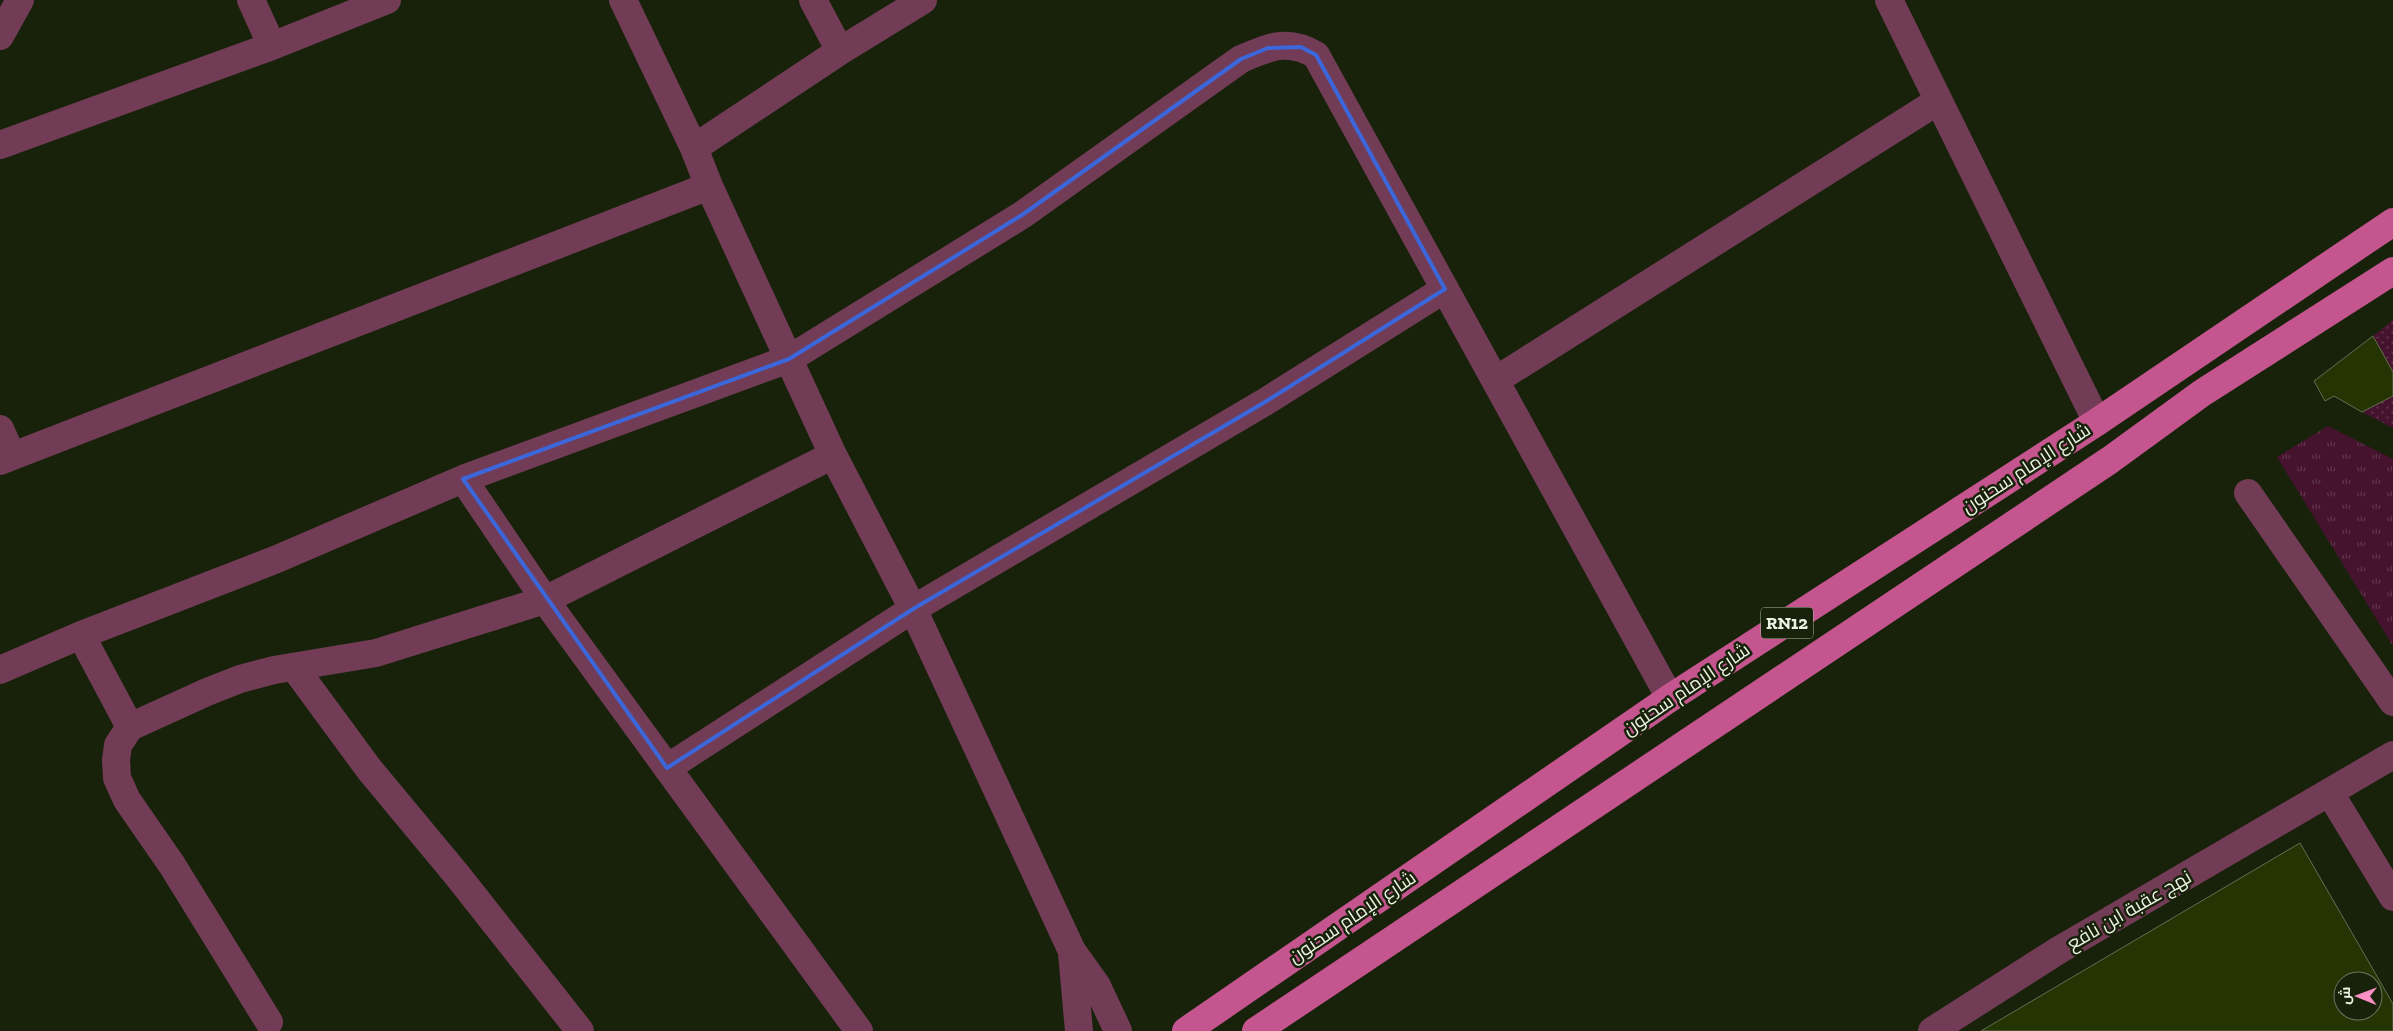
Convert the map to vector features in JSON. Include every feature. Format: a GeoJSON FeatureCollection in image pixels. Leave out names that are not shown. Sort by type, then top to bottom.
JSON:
{"type":"FeatureCollection","features":[{"type":"Feature","properties":{"kind":"main road","name":"شارع الإمام سحنون"},"geometry":{"type":"LineString","coordinates":[[1186,1031],[1670,698],[2097,422],[2393,222]]}},
{"type":"Feature","properties":{"kind":"main road","name":"شارع الإمام سحنون"},"geometry":{"type":"LineString","coordinates":[[1256,1031],[2102,465],[2202,393],[2393,270]]}},
{"type":"Feature","properties":{"kind":"street"},"geometry":{"type":"LineString","coordinates":[[0,36],[20,0]]}},
{"type":"Feature","properties":{"kind":"street"},"geometry":{"type":"LineString","coordinates":[[251,0],[272,46]]}},
{"type":"Feature","properties":{"kind":"street"},"geometry":{"type":"LineString","coordinates":[[0,145],[272,46],[387,0]]}},
{"type":"Feature","properties":{"kind":"street"},"geometry":{"type":"LineString","coordinates":[[623,0],[694,148],[709,186],[833,455],[913,609],[1072,951],[1097,986],[1118,1031]]}},
{"type":"Feature","properties":{"kind":"street"},"geometry":{"type":"LineString","coordinates":[[813,0],[840,51]]}},
{"type":"Feature","properties":{"kind":"street"},"geometry":{"type":"LineString","coordinates":[[694,148],[840,51],[923,0]]}},
{"type":"Feature","properties":{"kind":"street"},"geometry":{"type":"LineString","coordinates":[[1888,0],[2097,422]]}},
{"type":"Feature","properties":{"kind":"street"},"geometry":{"type":"LineString","coordinates":[[0,670],[81,635],[277,559],[463,479],[790,359],[1022,214],[1241,60],[1268,48],[1285,45],[1301,46],[1316,56],[1670,698]]}},
{"type":"Feature","properties":{"kind":"street"},"geometry":{"type":"LineString","coordinates":[[1496,380],[1938,101]]}},
{"type":"Feature","properties":{"kind":"street"},"geometry":{"type":"LineString","coordinates":[[0,429],[6,459],[709,186]]}},
{"type":"Feature","properties":{"kind":"street"},"geometry":{"type":"LineString","coordinates":[[667,768],[913,609],[1265,402],[1445,289]]}},
{"type":"Feature","properties":{"kind":"street"},"geometry":{"type":"LineString","coordinates":[[269,1022],[172,864],[127,800],[116,778],[118,745],[130,727],[240,679],[294,667],[376,653],[544,600],[833,455]]}},
{"type":"Feature","properties":{"kind":"street"},"geometry":{"type":"LineString","coordinates":[[463,479],[544,600],[859,1031]]}},
{"type":"Feature","properties":{"kind":"street"},"geometry":{"type":"LineString","coordinates":[[2248,493],[2393,702]]}},
{"type":"Feature","properties":{"kind":"street"},"geometry":{"type":"LineString","coordinates":[[81,635],[130,727]]}},
{"type":"Feature","properties":{"kind":"street"},"geometry":{"type":"LineString","coordinates":[[294,667],[369,769],[457,875],[580,1031]]}},
{"type":"Feature","properties":{"kind":"street","name":"نهج عقبة ابن نافع"},"geometry":{"type":"LineString","coordinates":[[1932,1031],[2059,950],[2393,755]]}},
{"type":"Feature","properties":{"kind":"street"},"geometry":{"type":"LineString","coordinates":[[2330,793],[2393,897]]}},
{"type":"Feature","properties":{"kind":"street"},"geometry":{"type":"LineString","coordinates":[[1072,951],[1079,1031]]}},
{"type":"Feature","properties":{"kind":"highlighted area"},"geometry":{"type":"Polygon","coordinates":[[[1301,47],[1316,55],[1445,289],[1265,402],[913,609],[667,768],[463,479],[789,359],[1022,215],[1241,59],[1268,48],[1301,47]]]}},
{"type":"Feature","properties":{"kind":"green space"},"geometry":{"type":"Polygon","coordinates":[[[2393,320],[2393,372],[2373,336],[2393,320]]]}},
{"type":"Feature","properties":{"kind":"green space"},"geometry":{"type":"Polygon","coordinates":[[[2393,396],[2393,428],[2362,412],[2393,396]]]}},
{"type":"Feature","properties":{"kind":"green space"},"geometry":{"type":"Polygon","coordinates":[[[2328,426],[2393,459],[2393,646],[2277,457],[2328,426]]]}},
{"type":"Feature","properties":{"kind":"building"},"geometry":{"type":"Polygon","coordinates":[[[2373,336],[2393,372],[2393,396],[2362,412],[2334,396],[2325,401],[2314,381],[2373,336]]]}},
{"type":"Feature","properties":{"kind":"building"},"geometry":{"type":"Polygon","coordinates":[[[2300,843],[2374,971],[2333,971],[2333,1021],[2383,1021],[2383,987],[2393,1004],[2393,1031],[1981,1031],[2300,843]]]}}]}
